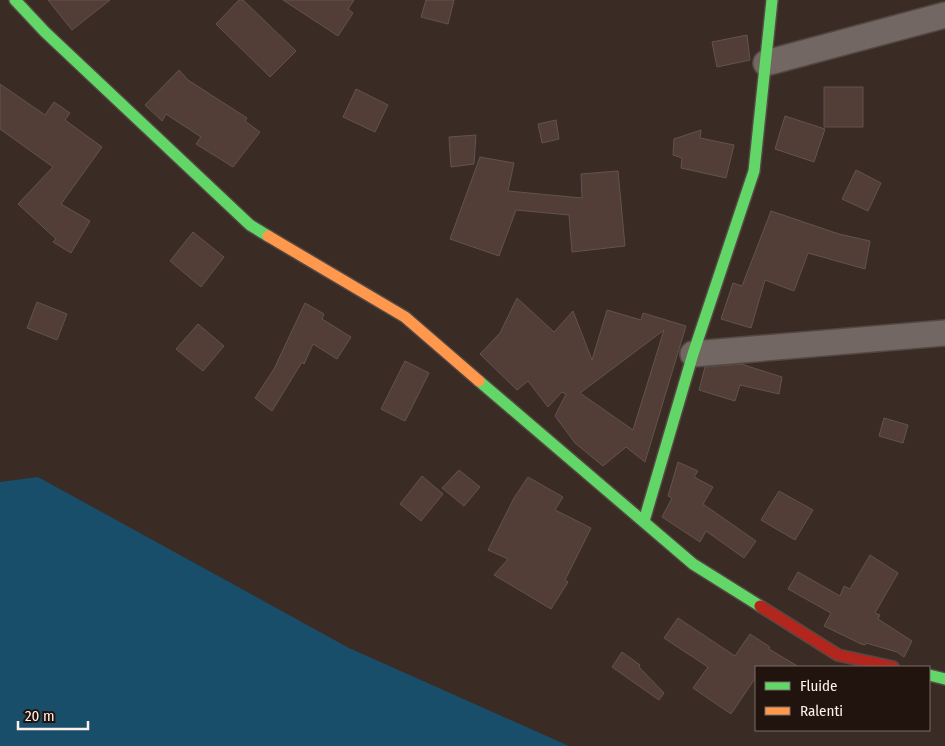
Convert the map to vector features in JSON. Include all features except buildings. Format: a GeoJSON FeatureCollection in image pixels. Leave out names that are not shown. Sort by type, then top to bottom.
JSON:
{"type":"FeatureCollection","features":[{"type":"Feature","properties":{"kind":"main road"},"geometry":{"type":"LineString","coordinates":[[15,0],[45,32],[250,225],[405,316],[693,564],[838,655],[888,666]]}},
{"type":"Feature","properties":{"kind":"main road"},"geometry":{"type":"LineString","coordinates":[[644,521],[693,354],[754,171],[772,0]]}},
{"type":"Feature","properties":{"kind":"main road"},"geometry":{"type":"LineString","coordinates":[[930,675],[945,679]]}},
{"type":"Feature","properties":{"kind":"street"},"geometry":{"type":"LineString","coordinates":[[766,63],[945,15]]}},
{"type":"Feature","properties":{"kind":"street"},"geometry":{"type":"LineString","coordinates":[[693,354],[945,333]]}},
{"type":"Feature","properties":{"kind":"water"},"geometry":{"type":"Polygon","coordinates":[[[38,477],[349,648],[569,746],[0,746],[0,482],[38,477]]]}},
{"type":"Feature","properties":{"kind":"traffic: fast"},"geometry":{"type":"LineString","coordinates":[[15,0],[45,32],[250,225],[268,236]]}},
{"type":"Feature","properties":{"kind":"traffic: fast"},"geometry":{"type":"LineString","coordinates":[[644,521],[693,354],[754,171],[772,0]]}},
{"type":"Feature","properties":{"kind":"traffic: fast"},"geometry":{"type":"LineString","coordinates":[[479,381],[693,564],[760,606]]}},
{"type":"Feature","properties":{"kind":"traffic: fast"},"geometry":{"type":"LineString","coordinates":[[930,675],[945,679]]}},
{"type":"Feature","properties":{"kind":"traffic: slow"},"geometry":{"type":"LineString","coordinates":[[268,236],[405,317],[479,381]]}},
{"type":"Feature","properties":{"kind":"traffic: jam"},"geometry":{"type":"LineString","coordinates":[[760,606],[838,655],[888,666]]}}]}
